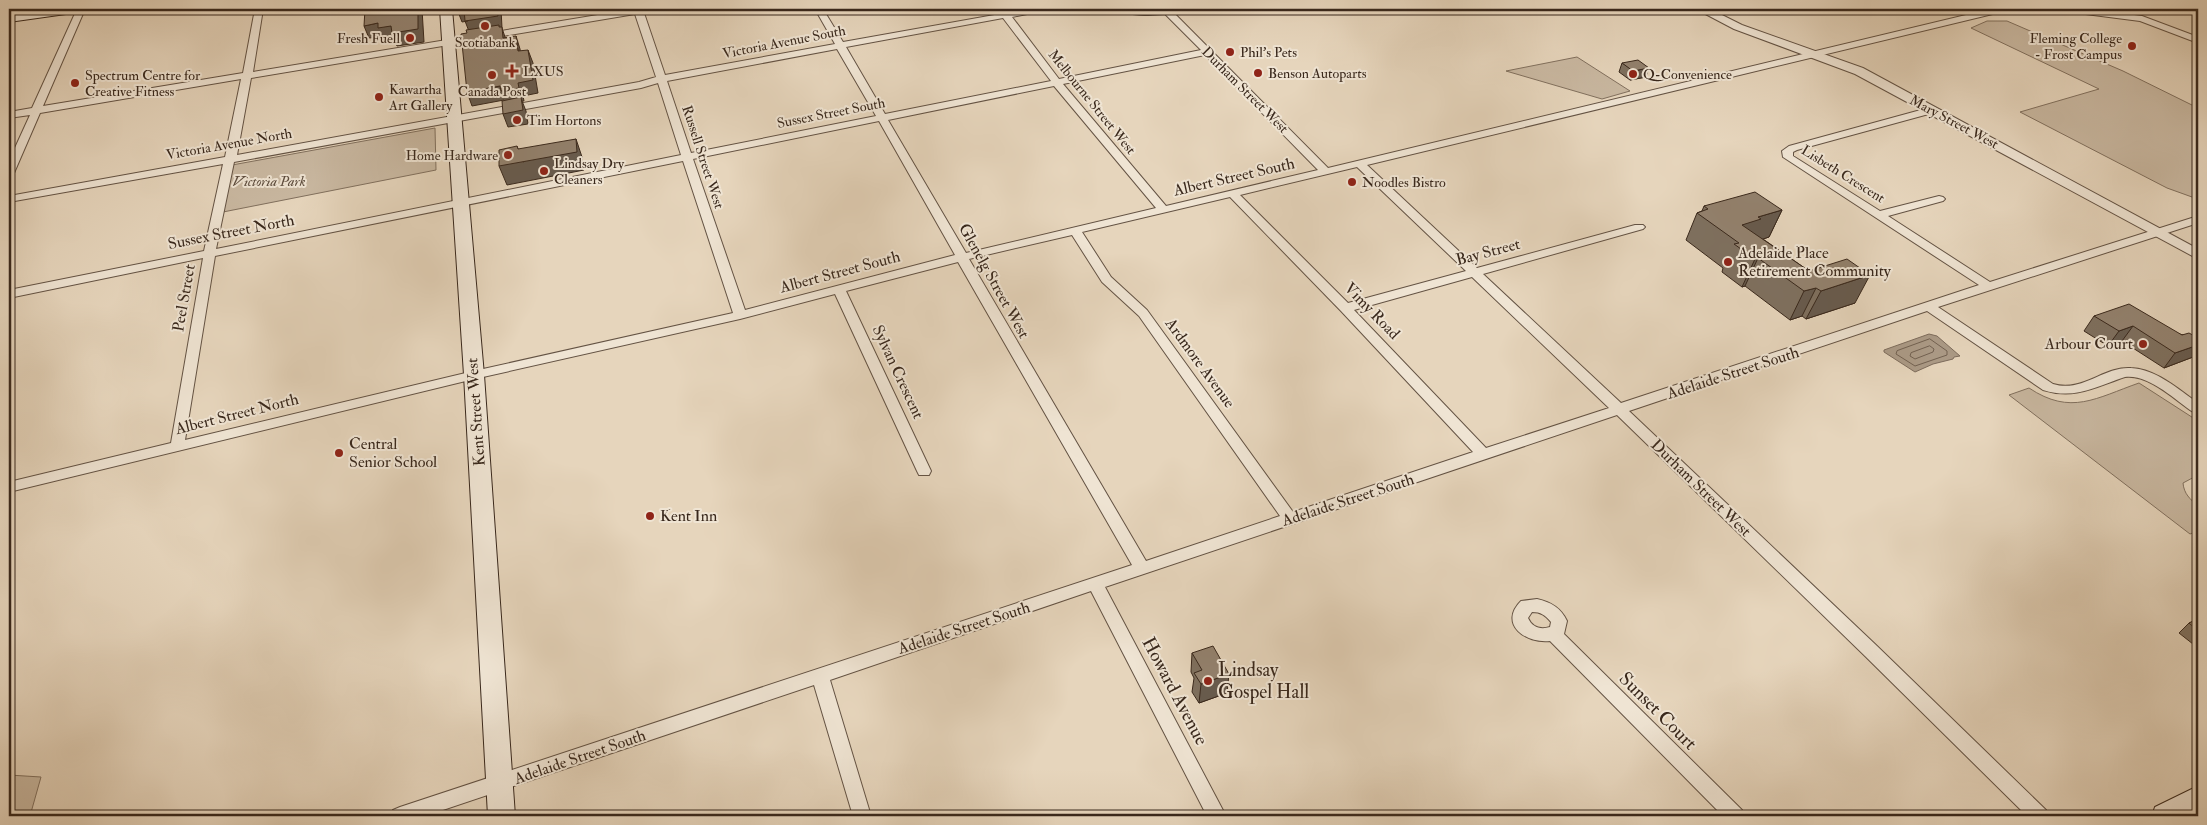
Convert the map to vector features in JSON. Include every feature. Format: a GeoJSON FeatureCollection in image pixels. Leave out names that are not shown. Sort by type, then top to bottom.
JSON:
{"type":"FeatureCollection","features":[{"type":"Feature","properties":{"kind":"main road"},"geometry":{"type":"LineString","coordinates":[[9,18],[73,9]]}},
{"type":"Feature","properties":{"kind":"main road","name":"Kent Street West"},"geometry":{"type":"LineString","coordinates":[[446,9],[474,375],[502,816]]}},
{"type":"Feature","properties":{"kind":"street"},"geometry":{"type":"LineString","coordinates":[[9,173],[81,9]]}},
{"type":"Feature","properties":{"kind":"street","name":"Peel Street"},"geometry":{"type":"LineString","coordinates":[[177,447],[210,253],[247,76],[258,9]]}},
{"type":"Feature","properties":{"kind":"street"},"geometry":{"type":"LineString","coordinates":[[9,115],[649,9]]}},
{"type":"Feature","properties":{"kind":"street","name":"Glenelg Street West"},"geometry":{"type":"LineString","coordinates":[[819,9],[859,75],[881,118],[963,257],[967,268],[1142,568]]}},
{"type":"Feature","properties":{"kind":"street","name":"Victoria Avenue South"},"geometry":{"type":"LineString","coordinates":[[455,116],[641,84],[657,79],[1004,12],[1038,9]]}},
{"type":"Feature","properties":{"kind":"street"},"geometry":{"type":"LineString","coordinates":[[1122,9],[1142,13],[1184,9]]}},
{"type":"Feature","properties":{"kind":"street","name":"Mary Street West"},"geometry":{"type":"LineString","coordinates":[[1702,9],[1738,26],[1859,71],[2198,255]]}},
{"type":"Feature","properties":{"kind":"street","name":"Albert Street South"},"geometry":{"type":"LineString","coordinates":[[474,375],[740,315],[963,257],[1076,232],[2001,9]]}},
{"type":"Feature","properties":{"kind":"street"},"geometry":{"type":"LineString","coordinates":[[2070,9],[2142,19],[2198,40]]}},
{"type":"Feature","properties":{"kind":"street","name":"Russell Street West"},"geometry":{"type":"LineString","coordinates":[[639,10],[657,79],[687,157],[740,315]]}},
{"type":"Feature","properties":{"kind":"street","name":"Durham Street West"},"geometry":{"type":"LineString","coordinates":[[1166,10],[1325,171]]}},
{"type":"Feature","properties":{"kind":"street","name":"Melbourne Street West"},"geometry":{"type":"LineString","coordinates":[[1004,12],[1162,210]]}},
{"type":"Feature","properties":{"kind":"street","name":"Sussex Street South"},"geometry":{"type":"LineString","coordinates":[[460,202],[1207,52]]}},
{"type":"Feature","properties":{"kind":"street","name":"Lisbeth Crescent"},"geometry":{"type":"LineString","coordinates":[[1932,110],[1787,151],[1788,157],[1989,286]]}},
{"type":"Feature","properties":{"kind":"street","name":"Victoria Avenue North"},"geometry":{"type":"LineString","coordinates":[[9,199],[455,116]]}},
{"type":"Feature","properties":{"kind":"street","name":"Durham Street West"},"geometry":{"type":"LineString","coordinates":[[1359,163],[1621,410],[2039,816]]}},
{"type":"Feature","properties":{"kind":"street","name":"Victoria Avenue North"},"geometry":{"type":"LineString","coordinates":[[9,193],[130,175]]}},
{"type":"Feature","properties":{"kind":"street","name":"Vimy Road"},"geometry":{"type":"LineString","coordinates":[[1233,194],[1345,308],[1484,455]]}},
{"type":"Feature","properties":{"kind":"street"},"geometry":{"type":"LineString","coordinates":[[1880,215],[1939,199]]}},
{"type":"Feature","properties":{"kind":"street","name":"Sussex Street North"},"geometry":{"type":"LineString","coordinates":[[9,294],[460,202]]}},
{"type":"Feature","properties":{"kind":"street","name":"Adelaide Street South"},"geometry":{"type":"LineString","coordinates":[[400,816],[1989,286],[2198,219]]}},
{"type":"Feature","properties":{"kind":"street","name":"Bay Street"},"geometry":{"type":"LineString","coordinates":[[1345,308],[1639,226]]}},
{"type":"Feature","properties":{"kind":"street","name":"Ardmore Avenue"},"geometry":{"type":"LineString","coordinates":[[1076,232],[1106,279],[1143,313],[1290,519]]}},
{"type":"Feature","properties":{"kind":"street","name":"Sylvan Crescent"},"geometry":{"type":"LineString","coordinates":[[838,288],[924,471]]}},
{"type":"Feature","properties":{"kind":"street"},"geometry":{"type":"LineString","coordinates":[[1930,307],[2055,390],[2070,392],[2124,372],[2134,372],[2148,377],[2198,409]]}},
{"type":"Feature","properties":{"kind":"street","name":"Albert Street North"},"geometry":{"type":"LineString","coordinates":[[9,487],[474,375]]}},
{"type":"Feature","properties":{"kind":"street","name":"Howard Avenue"},"geometry":{"type":"LineString","coordinates":[[1096,585],[1217,816]]}},
{"type":"Feature","properties":{"kind":"street","name":"Sunset Court"},"geometry":{"type":"LineString","coordinates":[[1553,634],[1735,816]]}},
{"type":"Feature","properties":{"kind":"street"},"geometry":{"type":"LineString","coordinates":[[820,676],[862,816]]}},
{"type":"Feature","properties":{"kind":"green space"},"geometry":{"type":"Polygon","coordinates":[[[1987,21],[2007,21],[2123,71],[2198,108],[2198,196],[2192,197],[2167,188],[2020,112],[2099,89],[1971,28],[1987,21]]]}},
{"type":"Feature","properties":{"kind":"green space"},"geometry":{"type":"Polygon","coordinates":[[[1577,57],[1630,91],[1602,99],[1506,71],[1577,57]]]}},
{"type":"Feature","properties":{"kind":"green space","name":"Victoria Park"},"geometry":{"type":"Polygon","coordinates":[[[435,128],[436,170],[223,212],[232,165],[435,128]]]}},
{"type":"Feature","properties":{"kind":"green space"},"geometry":{"type":"Polygon","coordinates":[[[2139,383],[2198,421],[2198,475],[2183,483],[2186,493],[2198,506],[2198,531],[2190,534],[2009,395],[2029,388],[2058,401],[2084,402],[2139,383]]]}},
{"type":"Feature","properties":{"kind":"green space"},"geometry":{"type":"Polygon","coordinates":[[[9,775],[41,777],[30,816],[9,816],[9,775]]]}},
{"type":"Feature","properties":{"kind":"water"},"geometry":{"type":"Polygon","coordinates":[[[1929,334],[1937,336],[1960,356],[1933,364],[1915,372],[1884,352],[1884,350],[1929,334]]]}},
{"type":"Feature","properties":{"kind":"building"},"geometry":{"type":"Polygon","coordinates":[[[365,9],[418,9],[418,29],[392,33],[391,26],[378,28],[378,23],[364,26],[365,9]]]}},
{"type":"Feature","properties":{"kind":"building"},"geometry":{"type":"Polygon","coordinates":[[[464,9],[497,9],[498,16],[465,21],[464,9]]]}},
{"type":"Feature","properties":{"kind":"building"},"geometry":{"type":"Polygon","coordinates":[[[499,25],[499,27],[502,27],[503,38],[516,36],[518,51],[528,50],[533,80],[518,83],[519,88],[501,91],[500,86],[467,92],[461,34],[467,33],[466,30],[499,25]]]}},
{"type":"Feature","properties":{"kind":"building"},"geometry":{"type":"Polygon","coordinates":[[[1638,60],[1649,68],[1633,71],[1622,63],[1638,60]]]}},
{"type":"Feature","properties":{"kind":"building"},"geometry":{"type":"Polygon","coordinates":[[[521,97],[523,110],[503,114],[502,101],[521,97]]]}},
{"type":"Feature","properties":{"kind":"building"},"geometry":{"type":"Polygon","coordinates":[[[576,139],[577,152],[499,166],[499,150],[517,146],[518,149],[576,139]]]}},
{"type":"Feature","properties":{"kind":"building"},"geometry":{"type":"Polygon","coordinates":[[[1755,192],[1782,210],[1758,217],[1761,219],[1742,225],[1809,271],[1847,259],[1870,275],[1821,291],[1816,288],[1804,291],[1758,258],[1755,259],[1734,244],[1739,243],[1697,213],[1708,209],[1704,206],[1755,192]]]}},
{"type":"Feature","properties":{"kind":"building"},"geometry":{"type":"Polygon","coordinates":[[[2129,304],[2182,335],[2189,333],[2198,338],[2198,345],[2175,353],[2133,326],[2119,331],[2094,316],[2129,304]]]}},
{"type":"Feature","properties":{"kind":"building"},"geometry":{"type":"Polygon","coordinates":[[[2198,619],[2198,631],[2189,623],[2198,619]]]}},
{"type":"Feature","properties":{"kind":"building"},"geometry":{"type":"Polygon","coordinates":[[[1213,646],[1229,674],[1201,684],[1194,673],[1202,670],[1192,653],[1213,646]]]}},
{"type":"Feature","properties":{"kind":"place","name":"Scotiabank"},"geometry":{"type":"Point","coordinates":[485,26]}},
{"type":"Feature","properties":{"kind":"place","name":"Fresh Fuell"},"geometry":{"type":"Point","coordinates":[410,38]}},
{"type":"Feature","properties":{"kind":"place","name":"Fleming College - Frost Campus"},"geometry":{"type":"Point","coordinates":[2132,46]}},
{"type":"Feature","properties":{"kind":"place","name":"Phil's Pets"},"geometry":{"type":"Point","coordinates":[1230,52]}},
{"type":"Feature","properties":{"kind":"place","name":"LXUS"},"geometry":{"type":"Point","coordinates":[512,71]}},
{"type":"Feature","properties":{"kind":"place","name":"Benson Autoparts"},"geometry":{"type":"Point","coordinates":[1258,73]}},
{"type":"Feature","properties":{"kind":"place","name":"Q-Convenience"},"geometry":{"type":"Point","coordinates":[1633,74]}},
{"type":"Feature","properties":{"kind":"place","name":"Canada Post"},"geometry":{"type":"Point","coordinates":[492,75]}},
{"type":"Feature","properties":{"kind":"place","name":"Spectrum Centre for Creative Fitness"},"geometry":{"type":"Point","coordinates":[75,83]}},
{"type":"Feature","properties":{"kind":"place","name":"Kawartha Art Gallery"},"geometry":{"type":"Point","coordinates":[379,97]}},
{"type":"Feature","properties":{"kind":"place","name":"Tim Hortons"},"geometry":{"type":"Point","coordinates":[517,120]}},
{"type":"Feature","properties":{"kind":"place","name":"Home Hardware"},"geometry":{"type":"Point","coordinates":[508,155]}},
{"type":"Feature","properties":{"kind":"place","name":"Lindsay Dry Cleaners"},"geometry":{"type":"Point","coordinates":[544,171]}},
{"type":"Feature","properties":{"kind":"place","name":"Noodles Bistro"},"geometry":{"type":"Point","coordinates":[1352,182]}},
{"type":"Feature","properties":{"kind":"place","name":"Adelaide Place Retirement Community"},"geometry":{"type":"Point","coordinates":[1728,262]}},
{"type":"Feature","properties":{"kind":"place","name":"Arbour Court"},"geometry":{"type":"Point","coordinates":[2143,344]}},
{"type":"Feature","properties":{"kind":"place","name":"Central Senior School"},"geometry":{"type":"Point","coordinates":[339,453]}},
{"type":"Feature","properties":{"kind":"place","name":"Kent Inn"},"geometry":{"type":"Point","coordinates":[650,516]}},
{"type":"Feature","properties":{"kind":"place","name":"Lindsay Gospel Hall"},"geometry":{"type":"Point","coordinates":[1208,681]}}]}
